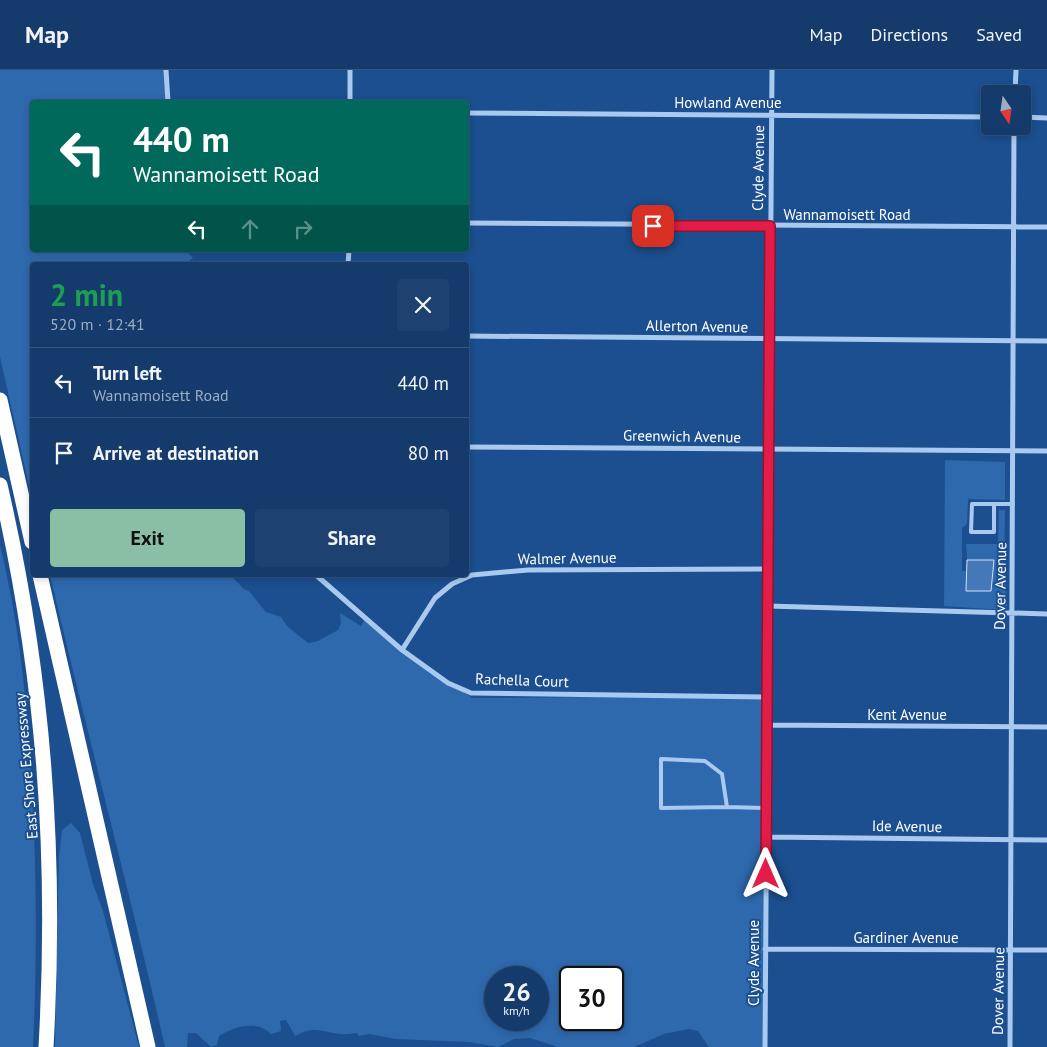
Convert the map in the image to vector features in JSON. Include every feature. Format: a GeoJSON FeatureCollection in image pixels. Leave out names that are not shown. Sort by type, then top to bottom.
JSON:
{"type":"FeatureCollection","features":[{"type":"Feature","properties":{"kind":"highway"},"geometry":{"type":"LineString","coordinates":[[0,400],[30,533]]}},
{"type":"Feature","properties":{"kind":"highway","name":"East Shore Expressway"},"geometry":{"type":"LineString","coordinates":[[0,485],[30,636],[46,774],[51,912],[46,1047]]}},
{"type":"Feature","properties":{"kind":"highway"},"geometry":{"type":"LineString","coordinates":[[40,577],[148,1047]]}},
{"type":"Feature","properties":{"kind":"street"},"geometry":{"type":"LineString","coordinates":[[166,70],[168,100]]}},
{"type":"Feature","properties":{"kind":"street"},"geometry":{"type":"LineString","coordinates":[[350,70],[350,100]]}},
{"type":"Feature","properties":{"kind":"street","name":"Clyde Avenue"},"geometry":{"type":"LineString","coordinates":[[765,1047],[768,340],[772,70]]}},
{"type":"Feature","properties":{"kind":"street"},"geometry":{"type":"LineString","coordinates":[[1015,85],[1016,70]]}},
{"type":"Feature","properties":{"kind":"street","name":"Howland Avenue"},"geometry":{"type":"LineString","coordinates":[[469,114],[981,117]]}},
{"type":"Feature","properties":{"kind":"street"},"geometry":{"type":"LineString","coordinates":[[1031,117],[1047,118]]}},
{"type":"Feature","properties":{"kind":"street","name":"Dover Avenue"},"geometry":{"type":"LineString","coordinates":[[1010,1047],[1014,135]]}},
{"type":"Feature","properties":{"kind":"street","name":"Wannamoisett Road"},"geometry":{"type":"LineString","coordinates":[[469,223],[1047,227]]}},
{"type":"Feature","properties":{"kind":"street","name":"Allerton Avenue"},"geometry":{"type":"LineString","coordinates":[[469,336],[768,340],[1047,340]]}},
{"type":"Feature","properties":{"kind":"street","name":"Greenwich Avenue"},"geometry":{"type":"LineString","coordinates":[[469,447],[1047,451]]}},
{"type":"Feature","properties":{"kind":"street","name":"Walmer Avenue"},"geometry":{"type":"LineString","coordinates":[[469,576],[528,570],[768,569]]}},
{"type":"Feature","properties":{"kind":"street","name":"Rachella Court"},"geometry":{"type":"LineString","coordinates":[[318,577],[402,650],[448,683],[471,693],[767,697]]}},
{"type":"Feature","properties":{"kind":"street","name":"Walmer Avenue"},"geometry":{"type":"LineString","coordinates":[[402,650],[435,598],[452,584],[468,577]]}},
{"type":"Feature","properties":{"kind":"street"},"geometry":{"type":"LineString","coordinates":[[768,606],[1047,614]]}},
{"type":"Feature","properties":{"kind":"street","name":"Kent Avenue"},"geometry":{"type":"LineString","coordinates":[[767,725],[1047,727]]}},
{"type":"Feature","properties":{"kind":"street","name":"Ide Avenue"},"geometry":{"type":"LineString","coordinates":[[766,837],[1047,840]]}},
{"type":"Feature","properties":{"kind":"street","name":"Gardiner Avenue"},"geometry":{"type":"LineString","coordinates":[[765,949],[1047,950]]}},
{"type":"Feature","properties":{"kind":"lane"},"geometry":{"type":"LineString","coordinates":[[994,504],[994,532],[971,532],[972,504],[994,504],[1013,504]]}},
{"type":"Feature","properties":{"kind":"lane"},"geometry":{"type":"LineString","coordinates":[[727,807],[722,774],[705,761],[661,759],[661,808],[766,808]]}},
{"type":"Feature","properties":{"kind":"shaded area"},"geometry":{"type":"Polygon","coordinates":[[[0,70],[166,70],[169,100],[30,100],[30,252],[187,252],[193,258],[188,262],[30,262],[30,490],[0,357],[0,70]]]}},
{"type":"Feature","properties":{"kind":"shaded area"},"geometry":{"type":"Polygon","coordinates":[[[945,460],[1005,462],[1005,500],[968,499],[967,524],[962,528],[962,571],[967,571],[967,591],[991,591],[991,560],[967,560],[966,544],[998,544],[999,510],[1005,510],[1004,578],[1006,579],[1007,606],[1003,610],[944,606],[945,460]]]}},
{"type":"Feature","properties":{"kind":"shaded area"},"geometry":{"type":"Polygon","coordinates":[[[0,545],[18,637],[30,762],[36,920],[33,1047],[0,1047],[0,545]]]}},
{"type":"Feature","properties":{"kind":"shaded area"},"geometry":{"type":"Polygon","coordinates":[[[50,577],[232,577],[244,589],[249,591],[266,612],[281,617],[287,626],[308,643],[318,641],[338,630],[341,623],[340,613],[361,626],[365,619],[472,698],[768,696],[766,1047],[709,1047],[698,1031],[689,1029],[664,1034],[634,1047],[558,1047],[530,1038],[514,1039],[498,1047],[469,1042],[396,1039],[369,1034],[359,1036],[357,1033],[343,1034],[318,1030],[308,1031],[295,1036],[286,1020],[280,1021],[281,1031],[271,1034],[260,1027],[239,1027],[219,1036],[217,1045],[211,1047],[196,1033],[188,1033],[187,1047],[165,1047],[50,577]]]}},
{"type":"Feature","properties":{"kind":"shaded area"},"geometry":{"type":"Polygon","coordinates":[[[71,823],[80,833],[139,1047],[55,1047],[59,857],[62,830],[71,823]]]}},
{"type":"Feature","properties":{"kind":"building"},"geometry":{"type":"Polygon","coordinates":[[[967,560],[994,560],[991,591],[966,591],[967,560]]]}},
{"type":"Feature","properties":{"kind":"route"},"geometry":{"type":"LineString","coordinates":[[653,226],[770,226],[766,874]]}}]}
